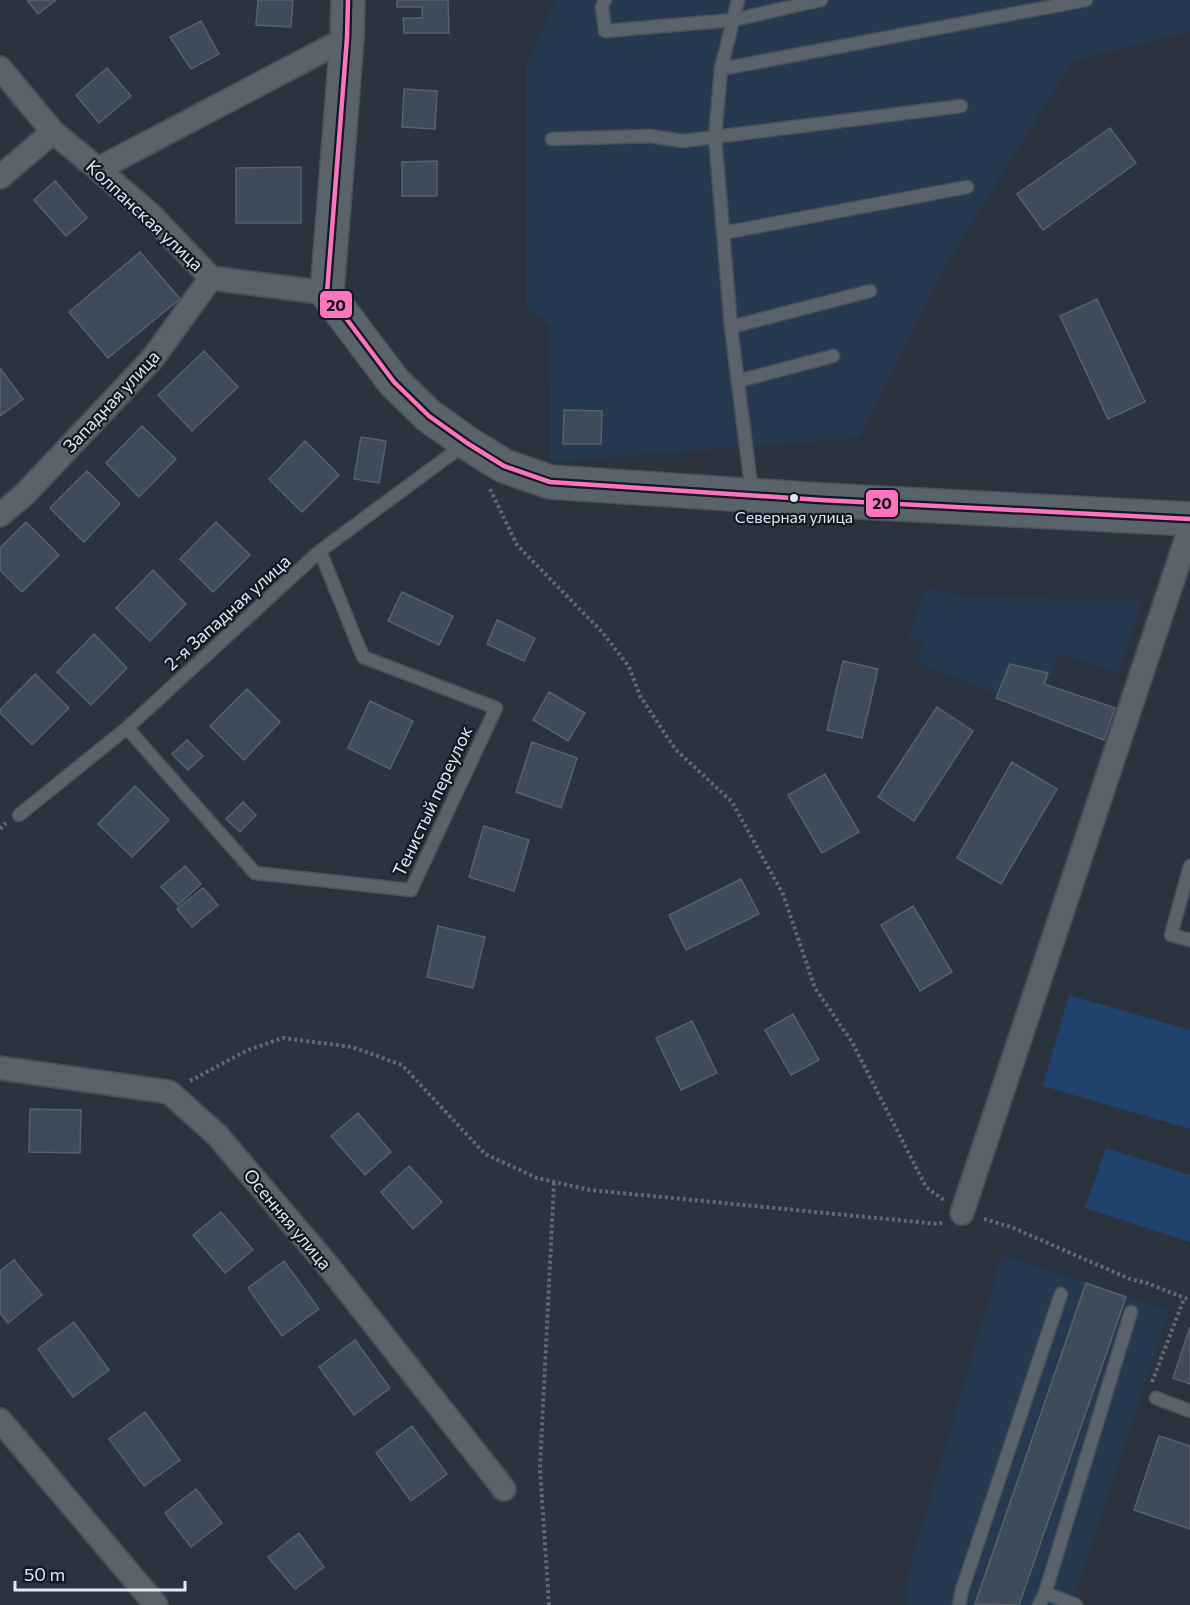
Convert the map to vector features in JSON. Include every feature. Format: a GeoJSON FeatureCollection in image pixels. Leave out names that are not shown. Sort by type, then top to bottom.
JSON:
{"type":"FeatureCollection","features":[{"type":"Feature","properties":{"kind":"street"},"geometry":{"type":"LineString","coordinates":[[348,0],[327,292],[394,382],[429,416],[504,466],[550,482],[1190,519]]}},
{"type":"Feature","properties":{"kind":"street"},"geometry":{"type":"LineString","coordinates":[[98,168],[346,38]]}},
{"type":"Feature","properties":{"kind":"street","name":"Колпанская улица"},"geometry":{"type":"LineString","coordinates":[[0,68],[53,132],[150,214],[211,278],[327,292]]}},
{"type":"Feature","properties":{"kind":"street"},"geometry":{"type":"LineString","coordinates":[[0,177],[53,132]]}},
{"type":"Feature","properties":{"kind":"street","name":"Западная улица"},"geometry":{"type":"LineString","coordinates":[[0,515],[24,495],[153,358],[211,278]]}},
{"type":"Feature","properties":{"kind":"street"},"geometry":{"type":"LineString","coordinates":[[962,1213],[1190,528]]}},
{"type":"Feature","properties":{"kind":"street"},"geometry":{"type":"LineString","coordinates":[[0,1068],[169,1092]]}},
{"type":"Feature","properties":{"kind":"street","name":"Осенняя улица"},"geometry":{"type":"LineString","coordinates":[[169,1092],[217,1136],[330,1268],[504,1489]]}},
{"type":"Feature","properties":{"kind":"street"},"geometry":{"type":"LineString","coordinates":[[0,1420],[156,1605]]}},
{"type":"Feature","properties":{"kind":"lane"},"geometry":{"type":"LineString","coordinates":[[605,0],[602,7],[604,31],[733,20],[821,0]]}},
{"type":"Feature","properties":{"kind":"lane"},"geometry":{"type":"LineString","coordinates":[[738,0],[721,69],[715,136],[731,327],[752,495]]}},
{"type":"Feature","properties":{"kind":"lane"},"geometry":{"type":"LineString","coordinates":[[721,69],[1086,0]]}},
{"type":"Feature","properties":{"kind":"lane"},"geometry":{"type":"LineString","coordinates":[[552,139],[650,136],[683,141],[961,106]]}},
{"type":"Feature","properties":{"kind":"lane"},"geometry":{"type":"LineString","coordinates":[[723,233],[967,187]]}},
{"type":"Feature","properties":{"kind":"lane"},"geometry":{"type":"LineString","coordinates":[[731,327],[870,291]]}},
{"type":"Feature","properties":{"kind":"lane"},"geometry":{"type":"LineString","coordinates":[[738,381],[833,356]]}},
{"type":"Feature","properties":{"kind":"lane","name":"2-я Западная улица"},"geometry":{"type":"LineString","coordinates":[[19,815],[127,728],[320,551],[467,443]]}},
{"type":"Feature","properties":{"kind":"lane","name":"Тенистый переулок"},"geometry":{"type":"LineString","coordinates":[[127,728],[255,873],[411,890],[496,708],[363,657],[320,551]]}},
{"type":"Feature","properties":{"kind":"lane"},"geometry":{"type":"LineString","coordinates":[[1190,866],[1171,934],[1190,940]]}},
{"type":"Feature","properties":{"kind":"lane"},"geometry":{"type":"LineString","coordinates":[[959,1605],[962,1590],[1061,1294]]}},
{"type":"Feature","properties":{"kind":"lane"},"geometry":{"type":"LineString","coordinates":[[1039,1605],[1045,1593],[1131,1312]]}},
{"type":"Feature","properties":{"kind":"lane"},"geometry":{"type":"LineString","coordinates":[[1156,1398],[1190,1411]]}},
{"type":"Feature","properties":{"kind":"lane"},"geometry":{"type":"LineString","coordinates":[[1045,1593],[1076,1605]]}},
{"type":"Feature","properties":{"kind":"path"},"geometry":{"type":"LineString","coordinates":[[487,484],[517,545],[610,642],[629,668],[640,696],[675,749],[732,802],[783,894],[814,988],[852,1042],[926,1186],[962,1213],[1011,1227],[1130,1279],[1147,1283],[1190,1300]]}},
{"type":"Feature","properties":{"kind":"path"},"geometry":{"type":"LineString","coordinates":[[169,1092],[246,1051],[283,1038],[352,1047],[402,1065],[485,1154],[537,1178],[590,1190],[938,1224],[962,1213]]}},
{"type":"Feature","properties":{"kind":"path"},"geometry":{"type":"LineString","coordinates":[[549,1605],[540,1468],[554,1182]]}},
{"type":"Feature","properties":{"kind":"path"},"geometry":{"type":"LineString","coordinates":[[1156,1398],[1150,1388],[1184,1299]]}},
{"type":"Feature","properties":{"kind":"shaded area"},"geometry":{"type":"Polygon","coordinates":[[[555,0],[1190,0],[1190,32],[1073,61],[944,268],[859,438],[550,462],[549,325],[526,308],[526,67],[555,0]]]}},
{"type":"Feature","properties":{"kind":"shaded area"},"geometry":{"type":"Polygon","coordinates":[[[927,587],[968,598],[1142,599],[1119,674],[1060,654],[1036,711],[917,662],[925,642],[908,636],[927,587]]]}},
{"type":"Feature","properties":{"kind":"shaded area"},"geometry":{"type":"Polygon","coordinates":[[[1069,995],[1190,1030],[1190,1129],[1043,1086],[1069,995]]]}},
{"type":"Feature","properties":{"kind":"shaded area"},"geometry":{"type":"Polygon","coordinates":[[[1106,1148],[1190,1175],[1190,1242],[1085,1208],[1106,1148]]]}},
{"type":"Feature","properties":{"kind":"shaded area"},"geometry":{"type":"Polygon","coordinates":[[[1002,1254],[1169,1310],[1071,1605],[907,1605],[906,1580],[1002,1254]]]}},
{"type":"Feature","properties":{"kind":"building"},"geometry":{"type":"Polygon","coordinates":[[[27,0],[56,0],[38,14],[27,0]]]}},
{"type":"Feature","properties":{"kind":"building"},"geometry":{"type":"Polygon","coordinates":[[[258,0],[293,0],[291,27],[256,25],[258,0]]]}},
{"type":"Feature","properties":{"kind":"building"},"geometry":{"type":"Polygon","coordinates":[[[397,0],[448,0],[449,33],[404,33],[403,18],[422,18],[422,7],[397,7],[397,0]]]}},
{"type":"Feature","properties":{"kind":"building"},"geometry":{"type":"Polygon","coordinates":[[[201,21],[219,54],[191,69],[170,37],[201,21]]]}},
{"type":"Feature","properties":{"kind":"building"},"geometry":{"type":"Polygon","coordinates":[[[107,68],[131,96],[99,123],[76,95],[107,68]]]}},
{"type":"Feature","properties":{"kind":"building"},"geometry":{"type":"Polygon","coordinates":[[[404,89],[437,91],[435,129],[402,127],[404,89]]]}},
{"type":"Feature","properties":{"kind":"building"},"geometry":{"type":"Polygon","coordinates":[[[1110,128],[1136,163],[1043,230],[1017,194],[1110,128]]]}},
{"type":"Feature","properties":{"kind":"building"},"geometry":{"type":"Polygon","coordinates":[[[437,161],[437,196],[402,196],[402,162],[437,161]]]}},
{"type":"Feature","properties":{"kind":"building"},"geometry":{"type":"Polygon","coordinates":[[[301,167],[301,223],[236,223],[236,168],[301,167]]]}},
{"type":"Feature","properties":{"kind":"building"},"geometry":{"type":"Polygon","coordinates":[[[55,181],[87,218],[66,236],[34,200],[55,181]]]}},
{"type":"Feature","properties":{"kind":"building"},"geometry":{"type":"Polygon","coordinates":[[[140,252],[180,299],[108,358],[69,312],[140,252]]]}},
{"type":"Feature","properties":{"kind":"building"},"geometry":{"type":"Polygon","coordinates":[[[1097,299],[1145,402],[1108,419],[1060,316],[1097,299]]]}},
{"type":"Feature","properties":{"kind":"building"},"geometry":{"type":"Polygon","coordinates":[[[204,351],[238,387],[192,431],[158,395],[204,351]]]}},
{"type":"Feature","properties":{"kind":"building"},"geometry":{"type":"Polygon","coordinates":[[[0,368],[23,399],[0,416],[0,368]]]}},
{"type":"Feature","properties":{"kind":"building"},"geometry":{"type":"Polygon","coordinates":[[[564,410],[602,411],[601,444],[563,444],[564,410]]]}},
{"type":"Feature","properties":{"kind":"building"},"geometry":{"type":"Polygon","coordinates":[[[142,426],[176,459],[139,497],[106,463],[142,426]]]}},
{"type":"Feature","properties":{"kind":"building"},"geometry":{"type":"Polygon","coordinates":[[[361,437],[386,441],[379,483],[354,479],[361,437]]]}},
{"type":"Feature","properties":{"kind":"building"},"geometry":{"type":"Polygon","coordinates":[[[305,441],[339,475],[302,512],[269,479],[305,441]]]}},
{"type":"Feature","properties":{"kind":"building"},"geometry":{"type":"Polygon","coordinates":[[[87,471],[120,504],[84,542],[50,508],[87,471]]]}},
{"type":"Feature","properties":{"kind":"building"},"geometry":{"type":"Polygon","coordinates":[[[26,522],[59,555],[22,592],[0,570],[0,548],[26,522]]]}},
{"type":"Feature","properties":{"kind":"building"},"geometry":{"type":"Polygon","coordinates":[[[216,522],[250,555],[213,592],[180,559],[216,522]]]}},
{"type":"Feature","properties":{"kind":"building"},"geometry":{"type":"Polygon","coordinates":[[[153,570],[186,604],[150,641],[116,608],[153,570]]]}},
{"type":"Feature","properties":{"kind":"building"},"geometry":{"type":"Polygon","coordinates":[[[402,592],[453,616],[439,645],[388,621],[402,592]]]}},
{"type":"Feature","properties":{"kind":"building"},"geometry":{"type":"Polygon","coordinates":[[[497,620],[535,638],[524,661],[487,644],[497,620]]]}},
{"type":"Feature","properties":{"kind":"building"},"geometry":{"type":"Polygon","coordinates":[[[94,634],[127,668],[91,705],[57,672],[94,634]]]}},
{"type":"Feature","properties":{"kind":"building"},"geometry":{"type":"Polygon","coordinates":[[[843,661],[878,669],[862,738],[827,730],[843,661]]]}},
{"type":"Feature","properties":{"kind":"building"},"geometry":{"type":"Polygon","coordinates":[[[1010,664],[1048,673],[1044,684],[1115,708],[1104,740],[996,698],[1010,664]]]}},
{"type":"Feature","properties":{"kind":"building"},"geometry":{"type":"Polygon","coordinates":[[[35,674],[69,708],[32,745],[0,713],[0,710],[35,674]]]}},
{"type":"Feature","properties":{"kind":"building"},"geometry":{"type":"Polygon","coordinates":[[[247,689],[280,722],[244,760],[210,726],[247,689]]]}},
{"type":"Feature","properties":{"kind":"building"},"geometry":{"type":"Polygon","coordinates":[[[549,692],[585,713],[568,741],[533,720],[549,692]]]}},
{"type":"Feature","properties":{"kind":"building"},"geometry":{"type":"Polygon","coordinates":[[[370,701],[413,721],[390,769],[348,748],[370,701]]]}},
{"type":"Feature","properties":{"kind":"building"},"geometry":{"type":"Polygon","coordinates":[[[937,707],[973,731],[914,821],[878,797],[937,707]]]}},
{"type":"Feature","properties":{"kind":"building"},"geometry":{"type":"Polygon","coordinates":[[[187,740],[203,756],[188,770],[172,754],[187,740]]]}},
{"type":"Feature","properties":{"kind":"building"},"geometry":{"type":"Polygon","coordinates":[[[532,742],[577,758],[561,808],[516,792],[532,742]]]}},
{"type":"Feature","properties":{"kind":"building"},"geometry":{"type":"Polygon","coordinates":[[[1012,762],[1057,789],[1001,884],[957,858],[1012,762]]]}},
{"type":"Feature","properties":{"kind":"building"},"geometry":{"type":"Polygon","coordinates":[[[825,774],[859,832],[822,853],[788,795],[825,774]]]}},
{"type":"Feature","properties":{"kind":"building"},"geometry":{"type":"Polygon","coordinates":[[[135,786],[169,820],[132,857],[98,824],[135,786]]]}},
{"type":"Feature","properties":{"kind":"building"},"geometry":{"type":"Polygon","coordinates":[[[243,802],[256,815],[240,832],[226,819],[243,802]]]}},
{"type":"Feature","properties":{"kind":"building"},"geometry":{"type":"Polygon","coordinates":[[[484,826],[529,840],[514,891],[469,877],[484,826]]]}},
{"type":"Feature","properties":{"kind":"building"},"geometry":{"type":"Polygon","coordinates":[[[185,866],[201,884],[178,905],[161,887],[185,866]]]}},
{"type":"Feature","properties":{"kind":"building"},"geometry":{"type":"Polygon","coordinates":[[[741,879],[759,914],[686,950],[669,915],[741,879]]]}},
{"type":"Feature","properties":{"kind":"building"},"geometry":{"type":"Polygon","coordinates":[[[203,888],[218,905],[192,927],[177,909],[203,888]]]}},
{"type":"Feature","properties":{"kind":"building"},"geometry":{"type":"Polygon","coordinates":[[[913,906],[952,972],[920,991],[881,925],[913,906]]]}},
{"type":"Feature","properties":{"kind":"building"},"geometry":{"type":"Polygon","coordinates":[[[438,926],[485,937],[473,988],[427,977],[438,926]]]}},
{"type":"Feature","properties":{"kind":"building"},"geometry":{"type":"Polygon","coordinates":[[[793,1014],[819,1060],[791,1075],[765,1030],[793,1014]]]}},
{"type":"Feature","properties":{"kind":"building"},"geometry":{"type":"Polygon","coordinates":[[[692,1021],[717,1073],[681,1090],[656,1038],[692,1021]]]}},
{"type":"Feature","properties":{"kind":"building"},"geometry":{"type":"Polygon","coordinates":[[[30,1109],[81,1110],[80,1153],[29,1152],[30,1109]]]}},
{"type":"Feature","properties":{"kind":"building"},"geometry":{"type":"Polygon","coordinates":[[[358,1113],[391,1152],[365,1175],[331,1136],[358,1113]]]}},
{"type":"Feature","properties":{"kind":"building"},"geometry":{"type":"Polygon","coordinates":[[[409,1166],[442,1202],[413,1229],[381,1192],[409,1166]]]}},
{"type":"Feature","properties":{"kind":"building"},"geometry":{"type":"Polygon","coordinates":[[[221,1212],[253,1250],[225,1273],[193,1235],[221,1212]]]}},
{"type":"Feature","properties":{"kind":"building"},"geometry":{"type":"Polygon","coordinates":[[[14,1260],[42,1295],[8,1323],[0,1313],[0,1271],[14,1260]]]}},
{"type":"Feature","properties":{"kind":"building"},"geometry":{"type":"Polygon","coordinates":[[[284,1261],[319,1309],[282,1336],[248,1288],[284,1261]]]}},
{"type":"Feature","properties":{"kind":"building"},"geometry":{"type":"Polygon","coordinates":[[[1086,1283],[1126,1297],[1019,1605],[975,1604],[1086,1283]]]}},
{"type":"Feature","properties":{"kind":"building"},"geometry":{"type":"Polygon","coordinates":[[[74,1322],[109,1370],[73,1397],[38,1349],[74,1322]]]}},
{"type":"Feature","properties":{"kind":"building"},"geometry":{"type":"Polygon","coordinates":[[[1190,1327],[1190,1384],[1173,1378],[1190,1327]]]}},
{"type":"Feature","properties":{"kind":"building"},"geometry":{"type":"Polygon","coordinates":[[[355,1340],[390,1388],[354,1415],[319,1367],[355,1340]]]}},
{"type":"Feature","properties":{"kind":"building"},"geometry":{"type":"Polygon","coordinates":[[[145,1412],[180,1460],[144,1486],[109,1439],[145,1412]]]}},
{"type":"Feature","properties":{"kind":"building"},"geometry":{"type":"Polygon","coordinates":[[[412,1426],[447,1474],[411,1501],[376,1453],[412,1426]]]}},
{"type":"Feature","properties":{"kind":"building"},"geometry":{"type":"Polygon","coordinates":[[[1159,1436],[1190,1446],[1190,1529],[1134,1510],[1159,1436]]]}},
{"type":"Feature","properties":{"kind":"building"},"geometry":{"type":"Polygon","coordinates":[[[196,1489],[222,1523],[191,1547],[165,1513],[196,1489]]]}},
{"type":"Feature","properties":{"kind":"building"},"geometry":{"type":"Polygon","coordinates":[[[299,1533],[324,1567],[295,1589],[268,1557],[299,1533]]]}},
{"type":"Feature","properties":{"kind":"transit line","name":"20"},"geometry":{"type":"LineString","coordinates":[[348,0],[327,293],[394,382],[429,416],[504,466],[550,482],[821,500],[1190,519]]}},
{"type":"Feature","properties":{"kind":"place","name":"Северная улица"},"geometry":{"type":"Point","coordinates":[794,498]}}]}
